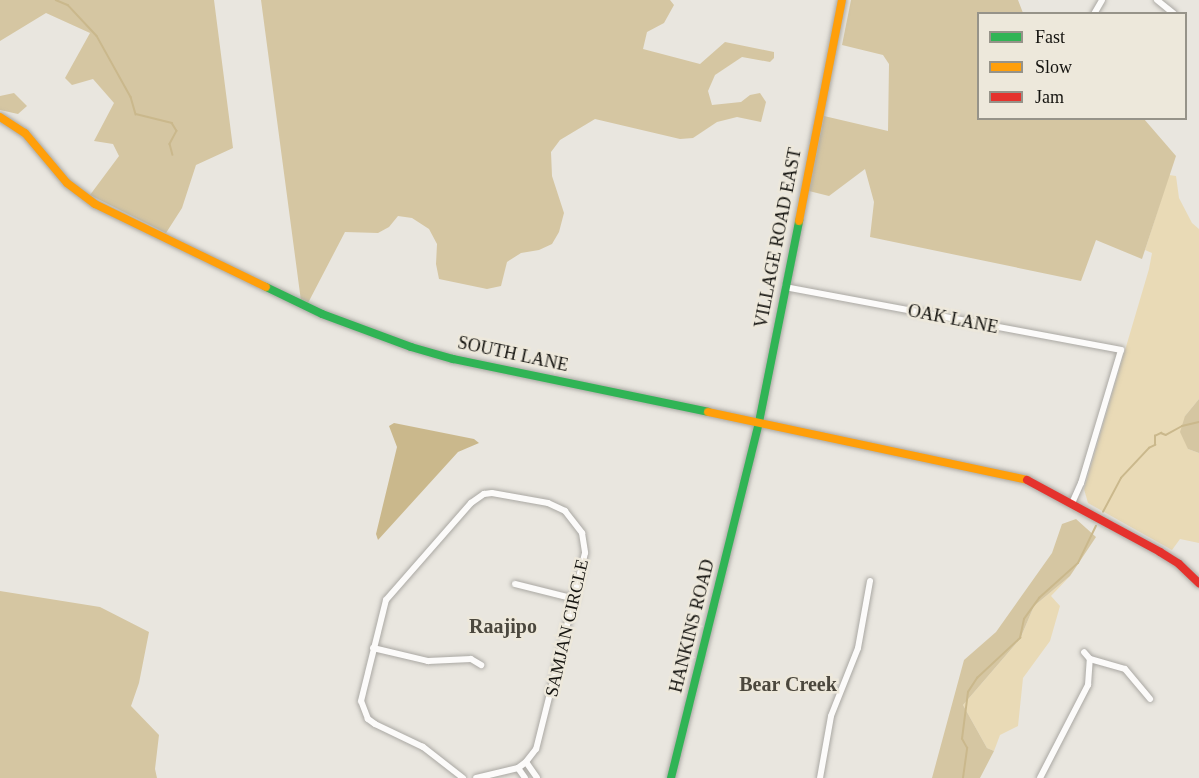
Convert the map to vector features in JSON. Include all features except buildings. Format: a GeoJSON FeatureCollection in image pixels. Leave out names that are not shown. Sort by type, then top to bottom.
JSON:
{"type":"FeatureCollection","features":[{"type":"Feature","properties":{"kind":"street","name":"VILLAGE ROAD EAST"},"geometry":{"type":"LineString","coordinates":[[744,482],[759,422],[842,0]]}},
{"type":"Feature","properties":{"kind":"street"},"geometry":{"type":"LineString","coordinates":[[1157,0],[1172,12]]}},
{"type":"Feature","properties":{"kind":"street","name":"SOUTH LANE"},"geometry":{"type":"LineString","coordinates":[[0,117],[25,133],[67,183],[95,204],[322,314],[411,347],[453,359],[1008,474],[1035,483],[1160,552],[1179,564],[1199,583]]}},
{"type":"Feature","properties":{"kind":"street","name":"OAK LANE"},"geometry":{"type":"LineString","coordinates":[[785,287],[1121,350],[1081,483],[1072,503]]}},
{"type":"Feature","properties":{"kind":"street","name":"HANKINS ROAD"},"geometry":{"type":"LineString","coordinates":[[671,778],[744,482]]}},
{"type":"Feature","properties":{"kind":"street","name":"SAMJAN CIRCLE"},"geometry":{"type":"LineString","coordinates":[[463,778],[423,747],[368,719],[361,701],[386,600],[471,503],[484,494],[499,494],[548,503],[573,518],[582,533],[585,553],[540,741],[526,762],[518,768],[476,778]]}},
{"type":"Feature","properties":{"kind":"street"},"geometry":{"type":"LineString","coordinates":[[820,778],[831,716],[858,648],[870,581]]}},
{"type":"Feature","properties":{"kind":"street"},"geometry":{"type":"LineString","coordinates":[[515,584],[575,599]]}},
{"type":"Feature","properties":{"kind":"street"},"geometry":{"type":"LineString","coordinates":[[373,648],[428,661],[471,659],[481,665]]}},
{"type":"Feature","properties":{"kind":"street"},"geometry":{"type":"LineString","coordinates":[[1084,652],[1090,659],[1125,669],[1150,699]]}},
{"type":"Feature","properties":{"kind":"street"},"geometry":{"type":"LineString","coordinates":[[1040,778],[1085,693],[1090,677],[1090,659]]}},
{"type":"Feature","properties":{"kind":"street"},"geometry":{"type":"LineString","coordinates":[[526,762],[537,778]]}},
{"type":"Feature","properties":{"kind":"street"},"geometry":{"type":"LineString","coordinates":[[518,768],[525,778]]}},
{"type":"Feature","properties":{"kind":"shaded area"},"geometry":{"type":"Polygon","coordinates":[[[0,0],[214,0],[233,148],[196,165],[182,208],[166,233],[90,195],[119,156],[113,144],[94,141],[114,103],[93,79],[72,85],[65,78],[90,33],[46,13],[0,41],[0,0]]]}},
{"type":"Feature","properties":{"kind":"shaded area"},"geometry":{"type":"Polygon","coordinates":[[[261,0],[670,0],[674,5],[664,23],[647,32],[643,49],[700,64],[725,42],[774,52],[774,58],[770,62],[742,57],[715,75],[708,91],[712,105],[741,102],[750,95],[760,93],[766,102],[761,122],[737,117],[717,122],[693,138],[680,139],[595,119],[560,140],[551,152],[552,176],[564,213],[559,232],[552,244],[539,250],[521,253],[507,262],[501,286],[487,289],[439,279],[436,264],[437,244],[429,229],[412,218],[398,216],[389,227],[378,233],[345,232],[308,303],[301,301],[261,0]]]}},
{"type":"Feature","properties":{"kind":"shaded area"},"geometry":{"type":"Polygon","coordinates":[[[851,0],[1018,0],[1023,12],[977,12],[977,120],[1145,120],[1176,156],[1142,259],[1096,240],[1081,281],[870,237],[874,202],[865,169],[829,196],[809,191],[824,116],[888,131],[889,64],[883,55],[842,45],[851,0]]]}},
{"type":"Feature","properties":{"kind":"shaded area"},"geometry":{"type":"Polygon","coordinates":[[[14,93],[27,106],[18,114],[0,110],[0,96],[14,93]]]}},
{"type":"Feature","properties":{"kind":"shaded area"},"geometry":{"type":"Polygon","coordinates":[[[1169,175],[1176,176],[1179,198],[1192,223],[1199,229],[1199,399],[1185,416],[1188,449],[1199,453],[1199,543],[1180,539],[1172,550],[1088,503],[1084,489],[1149,269],[1152,253],[1145,250],[1169,175]]]}},
{"type":"Feature","properties":{"kind":"shaded area"},"geometry":{"type":"Polygon","coordinates":[[[1199,399],[1199,453],[1188,449],[1180,432],[1185,416],[1199,399]]]}},
{"type":"Feature","properties":{"kind":"shaded area"},"geometry":{"type":"Polygon","coordinates":[[[394,423],[474,439],[479,443],[458,452],[378,540],[376,534],[397,447],[389,426],[394,423]]]}},
{"type":"Feature","properties":{"kind":"shaded area"},"geometry":{"type":"Polygon","coordinates":[[[1076,519],[1096,537],[1070,576],[1034,606],[1020,639],[963,705],[987,748],[994,751],[980,778],[932,778],[964,660],[996,632],[1052,553],[1062,524],[1076,519]]]}},
{"type":"Feature","properties":{"kind":"shaded area"},"geometry":{"type":"Polygon","coordinates":[[[1070,576],[1051,596],[1060,606],[1050,641],[1023,678],[1018,726],[1000,735],[994,751],[987,748],[963,705],[1020,639],[1034,606],[1070,576]]]}},
{"type":"Feature","properties":{"kind":"shaded area"},"geometry":{"type":"Polygon","coordinates":[[[0,591],[100,607],[149,632],[139,683],[131,706],[159,735],[155,769],[157,778],[0,778],[0,591]]]}},
{"type":"Feature","properties":{"kind":"waterway"},"geometry":{"type":"LineString","coordinates":[[56,0],[68,5],[97,36],[131,97],[136,114],[172,123],[177,131],[170,144],[173,155]]}},
{"type":"Feature","properties":{"kind":"waterway"},"geometry":{"type":"LineString","coordinates":[[1103,512],[1121,478],[1149,448],[1155,445],[1155,436],[1161,433],[1166,435],[1182,426],[1199,422]]}},
{"type":"Feature","properties":{"kind":"waterway"},"geometry":{"type":"LineString","coordinates":[[963,778],[967,748],[962,739],[968,692],[977,678],[1020,638],[1024,619],[1039,598],[1078,563],[1096,526]]}},
{"type":"Feature","properties":{"kind":"traffic: fast"},"geometry":{"type":"LineString","coordinates":[[671,778],[759,422],[799,221]]}},
{"type":"Feature","properties":{"kind":"traffic: fast"},"geometry":{"type":"LineString","coordinates":[[266,287],[322,314],[411,347],[453,359],[708,412]]}},
{"type":"Feature","properties":{"kind":"traffic: slow"},"geometry":{"type":"LineString","coordinates":[[799,221],[842,0]]}},
{"type":"Feature","properties":{"kind":"traffic: slow"},"geometry":{"type":"LineString","coordinates":[[0,117],[25,133],[67,183],[95,204],[266,287]]}},
{"type":"Feature","properties":{"kind":"traffic: slow"},"geometry":{"type":"LineString","coordinates":[[708,412],[1027,480]]}},
{"type":"Feature","properties":{"kind":"traffic: jam"},"geometry":{"type":"LineString","coordinates":[[1027,480],[1160,552],[1179,564],[1199,583]]}},
{"type":"Feature","properties":{"kind":"district","name":"Raajipo"},"geometry":{"type":"Point","coordinates":[503,626]}},
{"type":"Feature","properties":{"kind":"district","name":"Bear Creek"},"geometry":{"type":"Point","coordinates":[788,684]}}]}
